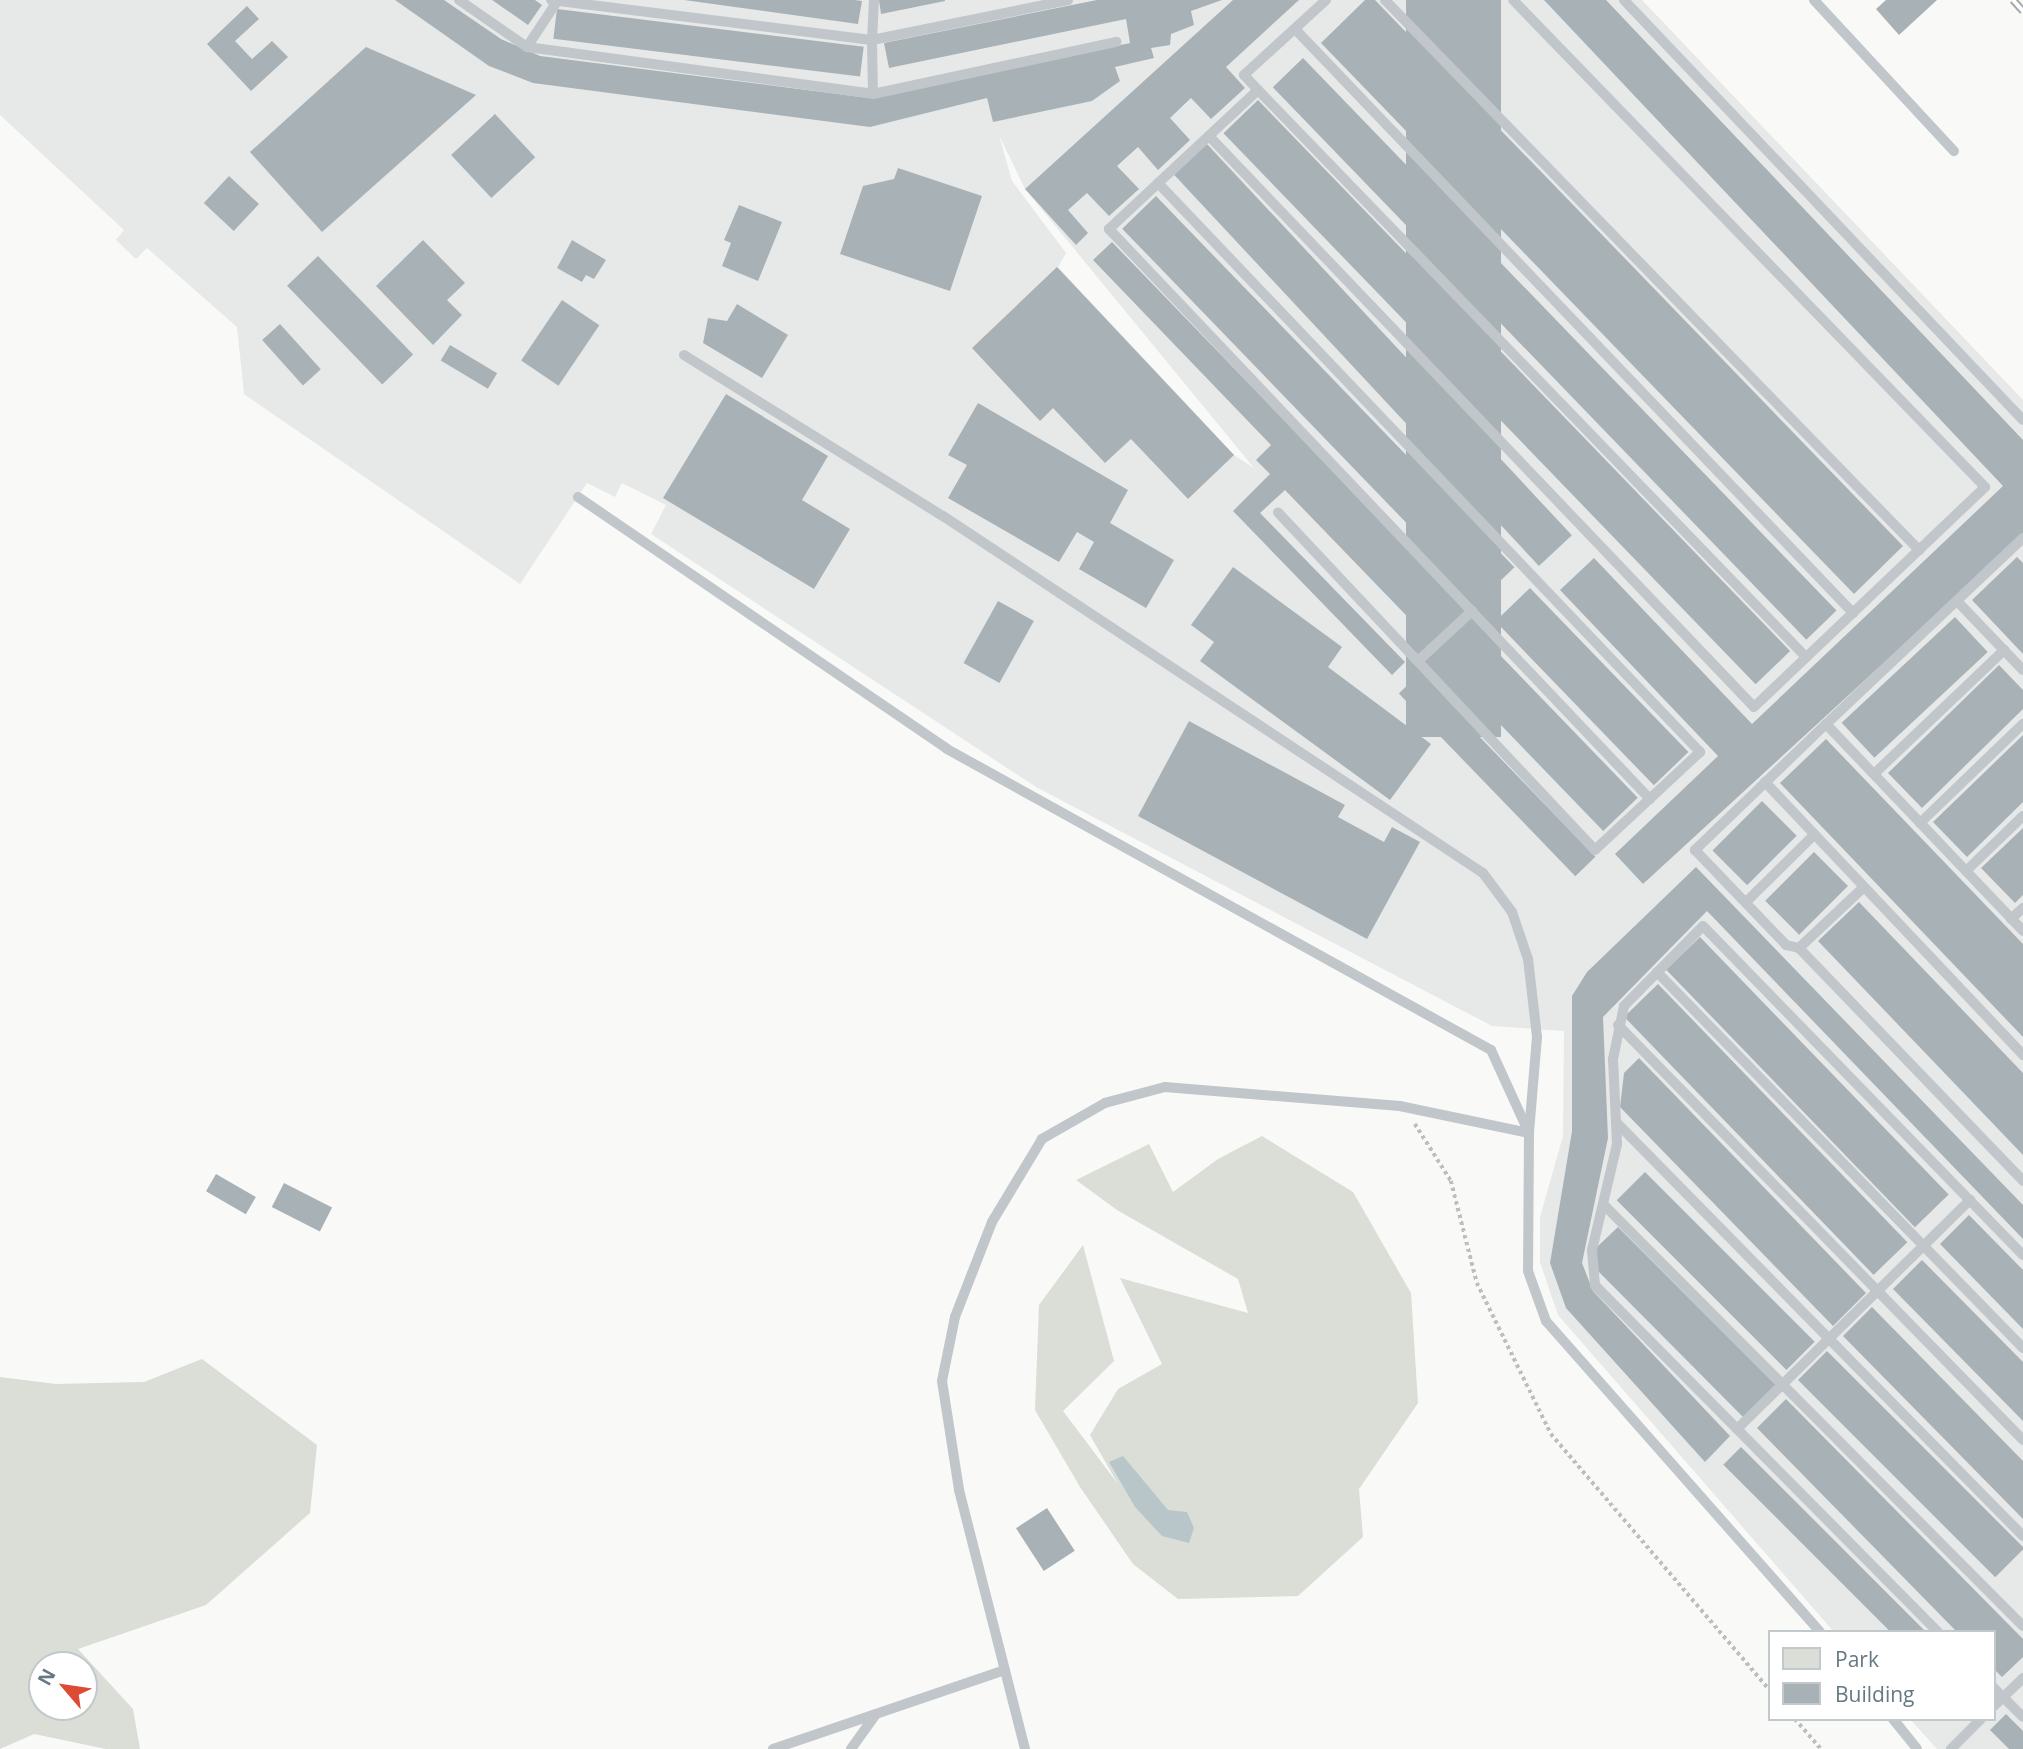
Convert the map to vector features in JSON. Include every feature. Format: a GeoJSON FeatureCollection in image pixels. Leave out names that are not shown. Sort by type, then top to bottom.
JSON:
{"type":"FeatureCollection","features":[{"type":"Feature","properties":{"kind":"lane"},"geometry":{"type":"LineString","coordinates":[[458,0],[527,47],[873,94],[1116,42]]}},
{"type":"Feature","properties":{"kind":"lane"},"geometry":{"type":"LineString","coordinates":[[873,94],[874,0]]}},
{"type":"Feature","properties":{"kind":"lane"},"geometry":{"type":"LineString","coordinates":[[527,47],[555,1],[872,40],[1068,0]]}},
{"type":"Feature","properties":{"kind":"lane"},"geometry":{"type":"LineString","coordinates":[[1326,0],[1244,75],[1806,657]]}},
{"type":"Feature","properties":{"kind":"lane"},"geometry":{"type":"LineString","coordinates":[[1385,0],[1919,550]]}},
{"type":"Feature","properties":{"kind":"lane"},"geometry":{"type":"LineString","coordinates":[[1209,136],[1754,707],[1985,486],[1513,0]]}},
{"type":"Feature","properties":{"kind":"lane"},"geometry":{"type":"LineString","coordinates":[[1624,0],[2023,420]]}},
{"type":"Feature","properties":{"kind":"lane"},"geometry":{"type":"LineString","coordinates":[[1814,0],[1954,151]]}},
{"type":"Feature","properties":{"kind":"lane"},"geometry":{"type":"LineString","coordinates":[[1295,29],[1853,613]]}},
{"type":"Feature","properties":{"kind":"lane"},"geometry":{"type":"LineString","coordinates":[[1258,90],[1109,229],[1650,799]]}},
{"type":"Feature","properties":{"kind":"lane"},"geometry":{"type":"LineString","coordinates":[[1158,183],[1700,752],[1595,850],[1278,513]]}},
{"type":"Feature","properties":{"kind":"lane"},"geometry":{"type":"LineString","coordinates":[[684,355],[943,516],[1483,873],[1512,912],[1528,959],[1536,1037],[1529,1133],[1528,1270],[1546,1321],[1818,1630]]}},
{"type":"Feature","properties":{"kind":"lane"},"geometry":{"type":"LineString","coordinates":[[578,497],[947,749],[1490,1050],[1529,1133]]}},
{"type":"Feature","properties":{"kind":"lane"},"geometry":{"type":"LineString","coordinates":[[2023,538],[1695,850],[1786,945],[1799,948],[2023,1181]]}},
{"type":"Feature","properties":{"kind":"lane"},"geometry":{"type":"LineString","coordinates":[[1957,601],[2023,670]]}},
{"type":"Feature","properties":{"kind":"lane"},"geometry":{"type":"LineString","coordinates":[[1418,661],[1472,611]]}},
{"type":"Feature","properties":{"kind":"lane"},"geometry":{"type":"LineString","coordinates":[[1874,774],[2004,650]]}},
{"type":"Feature","properties":{"kind":"lane"},"geometry":{"type":"LineString","coordinates":[[1826,724],[2023,931]]}},
{"type":"Feature","properties":{"kind":"lane"},"geometry":{"type":"LineString","coordinates":[[1920,823],[2023,724]]}},
{"type":"Feature","properties":{"kind":"lane"},"geometry":{"type":"LineString","coordinates":[[1765,782],[2023,1055]]}},
{"type":"Feature","properties":{"kind":"lane"},"geometry":{"type":"LineString","coordinates":[[1966,871],[2023,816]]}},
{"type":"Feature","properties":{"kind":"lane"},"geometry":{"type":"LineString","coordinates":[[1746,902],[1814,835]]}},
{"type":"Feature","properties":{"kind":"lane"},"geometry":{"type":"LineString","coordinates":[[1799,948],[1863,888]]}},
{"type":"Feature","properties":{"kind":"lane"},"geometry":{"type":"LineString","coordinates":[[2011,919],[2023,908]]}},
{"type":"Feature","properties":{"kind":"lane"},"geometry":{"type":"LineString","coordinates":[[1936,1630],[1595,1285],[1592,1250],[1618,1124],[1613,1059],[1624,1006],[1703,926],[2023,1255]]}},
{"type":"Feature","properties":{"kind":"lane"},"geometry":{"type":"LineString","coordinates":[[1657,972],[2023,1348]]}},
{"type":"Feature","properties":{"kind":"lane"},"geometry":{"type":"LineString","coordinates":[[1618,1025],[2023,1440]]}},
{"type":"Feature","properties":{"kind":"lane"},"geometry":{"type":"LineString","coordinates":[[1025,1749],[959,1490],[942,1381],[955,1317],[992,1222],[1042,1139],[1105,1103],[1165,1087],[1405,1107],[1529,1133]]}},
{"type":"Feature","properties":{"kind":"lane"},"geometry":{"type":"LineString","coordinates":[[1618,1124],[2023,1536]]}},
{"type":"Feature","properties":{"kind":"lane"},"geometry":{"type":"LineString","coordinates":[[1737,1429],[1970,1200]]}},
{"type":"Feature","properties":{"kind":"lane"},"geometry":{"type":"LineString","coordinates":[[1603,1204],[2023,1626]]}},
{"type":"Feature","properties":{"kind":"lane"},"geometry":{"type":"LineString","coordinates":[[773,1749],[1005,1671]]}},
{"type":"Feature","properties":{"kind":"lane"},"geometry":{"type":"LineString","coordinates":[[1995,1705],[2023,1678]]}},
{"type":"Feature","properties":{"kind":"lane"},"geometry":{"type":"LineString","coordinates":[[1995,1689],[2023,1717]]}},
{"type":"Feature","properties":{"kind":"lane"},"geometry":{"type":"LineString","coordinates":[[851,1749],[876,1714]]}},
{"type":"Feature","properties":{"kind":"lane"},"geometry":{"type":"LineString","coordinates":[[1895,1721],[1917,1749]]}},
{"type":"Feature","properties":{"kind":"lane"},"geometry":{"type":"LineString","coordinates":[[1951,1749],[1979,1721]]}},
{"type":"Feature","properties":{"kind":"path"},"geometry":{"type":"LineString","coordinates":[[1405,1107],[1451,1181],[1477,1283],[1551,1434],[1768,1688]]}},
{"type":"Feature","properties":{"kind":"path"},"geometry":{"type":"LineString","coordinates":[[1797,1721],[1821,1749]]}},
{"type":"Feature","properties":{"kind":"shaded area"},"geometry":{"type":"Polygon","coordinates":[[[0,0],[1642,0],[2023,400],[2023,1749],[1937,1749],[1912,1721],[1995,1721],[1995,1630],[1832,1630],[1558,1315],[1540,1262],[1540,1217],[1563,1136],[1564,1031],[1492,1026],[1036,787],[651,534],[666,505],[622,483],[615,497],[587,483],[520,584],[244,394],[237,327],[147,248],[136,259],[116,240],[124,230],[0,115],[0,0]],[[999,135],[1012,181],[1066,253],[1058,267],[1234,455],[1254,468],[1025,189],[999,135]]]}},
{"type":"Feature","properties":{"kind":"shaded area"},"geometry":{"type":"Polygon","coordinates":[[[1123,1456],[1168,1510],[1187,1512],[1194,1528],[1189,1543],[1162,1536],[1135,1507],[1109,1462],[1123,1456]]]}},
{"type":"Feature","properties":{"kind":"green space"},"geometry":{"type":"Polygon","coordinates":[[[1262,1136],[1353,1192],[1411,1293],[1418,1403],[1359,1489],[1363,1537],[1298,1596],[1178,1599],[1133,1564],[1080,1487],[1035,1410],[1039,1305],[1083,1245],[1114,1361],[1063,1411],[1118,1484],[1090,1435],[1118,1389],[1162,1364],[1120,1278],[1248,1313],[1238,1279],[1117,1210],[1076,1180],[1149,1144],[1173,1192],[1218,1159],[1262,1136]]]}},
{"type":"Feature","properties":{"kind":"green space"},"geometry":{"type":"Polygon","coordinates":[[[202,1359],[317,1445],[310,1513],[206,1605],[78,1649],[80,1651],[28,1651],[28,1721],[98,1721],[98,1671],[133,1709],[140,1749],[106,1749],[34,1734],[0,1749],[0,1377],[56,1384],[144,1382],[202,1359]]]}},
{"type":"Feature","properties":{"kind":"building"},"geometry":{"type":"Polygon","coordinates":[[[395,0],[444,0],[501,39],[540,56],[869,98],[1130,43],[1126,19],[889,68],[884,43],[1097,0],[1222,0],[1191,11],[1194,25],[1171,34],[1170,45],[1151,48],[1154,58],[1115,67],[1120,81],[1092,101],[993,122],[987,98],[870,127],[533,83],[489,66],[395,0]]]}},
{"type":"Feature","properties":{"kind":"building"},"geometry":{"type":"Polygon","coordinates":[[[492,0],[535,0],[542,5],[528,25],[492,0]]]}},
{"type":"Feature","properties":{"kind":"building"},"geometry":{"type":"Polygon","coordinates":[[[684,0],[855,0],[862,1],[858,24],[684,0]]]}},
{"type":"Feature","properties":{"kind":"building"},"geometry":{"type":"Polygon","coordinates":[[[879,0],[945,0],[945,1],[881,14],[879,0]]]}},
{"type":"Feature","properties":{"kind":"building"},"geometry":{"type":"Polygon","coordinates":[[[1233,0],[1299,0],[1226,67],[1245,88],[1211,119],[1191,98],[1170,118],[1190,140],[1158,170],[1138,147],[1117,166],[1139,189],[1109,216],[1087,193],[1068,210],[1088,233],[1076,245],[1025,189],[1233,0]]]}},
{"type":"Feature","properties":{"kind":"building"},"geometry":{"type":"Polygon","coordinates":[[[1365,0],[1375,0],[1903,546],[1854,594],[1321,43],[1365,0]]]}},
{"type":"Feature","properties":{"kind":"building"},"geometry":{"type":"Polygon","coordinates":[[[1406,0],[1501,0],[1501,737],[1406,737],[1406,0]]]}},
{"type":"Feature","properties":{"kind":"building"},"geometry":{"type":"Polygon","coordinates":[[[1544,0],[1606,0],[2023,440],[2023,535],[1643,884],[1615,854],[1718,756],[1560,590],[1594,558],[1752,724],[2003,486],[1544,0]]]}},
{"type":"Feature","properties":{"kind":"building"},"geometry":{"type":"Polygon","coordinates":[[[1886,0],[1937,0],[1899,35],[1876,9],[1886,0]]]}},
{"type":"Feature","properties":{"kind":"building"},"geometry":{"type":"Polygon","coordinates":[[[247,6],[259,19],[235,41],[252,59],[272,41],[288,57],[251,91],[207,44],[247,6]]]}},
{"type":"Feature","properties":{"kind":"building"},"geometry":{"type":"Polygon","coordinates":[[[557,9],[864,47],[860,76],[553,39],[557,9]]]}},
{"type":"Feature","properties":{"kind":"building"},"geometry":{"type":"Polygon","coordinates":[[[366,47],[476,95],[322,232],[250,152],[366,47]]]}},
{"type":"Feature","properties":{"kind":"building"},"geometry":{"type":"Polygon","coordinates":[[[1303,58],[1836,610],[1806,640],[1273,87],[1303,58]]]}},
{"type":"Feature","properties":{"kind":"building"},"geometry":{"type":"Polygon","coordinates":[[[1258,100],[1790,651],[1756,684],[1223,133],[1258,100]]]}},
{"type":"Feature","properties":{"kind":"building"},"geometry":{"type":"Polygon","coordinates":[[[495,114],[535,157],[491,198],[451,155],[495,114]]]}},
{"type":"Feature","properties":{"kind":"building"},"geometry":{"type":"Polygon","coordinates":[[[1207,144],[1572,535],[1539,566],[1174,175],[1207,144]]]}},
{"type":"Feature","properties":{"kind":"building"},"geometry":{"type":"Polygon","coordinates":[[[898,168],[982,196],[950,291],[840,254],[863,186],[894,179],[898,168]]]}},
{"type":"Feature","properties":{"kind":"building"},"geometry":{"type":"Polygon","coordinates":[[[229,176],[259,204],[234,231],[204,203],[229,176]]]}},
{"type":"Feature","properties":{"kind":"building"},"geometry":{"type":"Polygon","coordinates":[[[1156,196],[1514,567],[1481,600],[1122,229],[1156,196]]]}},
{"type":"Feature","properties":{"kind":"building"},"geometry":{"type":"Polygon","coordinates":[[[739,205],[782,222],[758,281],[722,266],[731,243],[724,240],[739,205]]]}},
{"type":"Feature","properties":{"kind":"building"},"geometry":{"type":"Polygon","coordinates":[[[423,240],[465,283],[447,300],[462,315],[433,345],[376,286],[423,240]]]}},
{"type":"Feature","properties":{"kind":"building"},"geometry":{"type":"Polygon","coordinates":[[[572,240],[606,260],[594,279],[586,275],[582,282],[557,268],[572,240]]]}},
{"type":"Feature","properties":{"kind":"building"},"geometry":{"type":"Polygon","coordinates":[[[1112,242],[1463,605],[1428,638],[1285,490],[1260,513],[1405,662],[1392,675],[1233,511],[1270,474],[1256,460],[1271,445],[1093,260],[1112,242]]]}},
{"type":"Feature","properties":{"kind":"building"},"geometry":{"type":"Polygon","coordinates":[[[318,256],[413,355],[382,384],[287,286],[318,256]]]}},
{"type":"Feature","properties":{"kind":"building"},"geometry":{"type":"Polygon","coordinates":[[[1057,267],[1234,455],[1188,499],[1131,439],[1105,463],[1053,408],[1040,421],[972,348],[1057,267]]]}},
{"type":"Feature","properties":{"kind":"building"},"geometry":{"type":"Polygon","coordinates":[[[562,300],[599,325],[558,386],[521,361],[562,300]]]}},
{"type":"Feature","properties":{"kind":"building"},"geometry":{"type":"Polygon","coordinates":[[[737,304],[788,335],[762,378],[703,343],[708,318],[727,321],[737,304]]]}},
{"type":"Feature","properties":{"kind":"building"},"geometry":{"type":"Polygon","coordinates":[[[280,324],[321,369],[303,385],[262,340],[280,324]]]}},
{"type":"Feature","properties":{"kind":"building"},"geometry":{"type":"Polygon","coordinates":[[[450,345],[497,373],[488,389],[441,360],[450,345]]]}},
{"type":"Feature","properties":{"kind":"building"},"geometry":{"type":"Polygon","coordinates":[[[726,394],[828,456],[802,500],[850,529],[814,589],[663,498],[726,394]]]}},
{"type":"Feature","properties":{"kind":"building"},"geometry":{"type":"Polygon","coordinates":[[[978,403],[1128,490],[1110,523],[1174,560],[1146,608],[1079,569],[1094,542],[1077,532],[1059,562],[948,498],[967,465],[948,455],[978,403]]]}},
{"type":"Feature","properties":{"kind":"building"},"geometry":{"type":"Polygon","coordinates":[[[2017,557],[2023,563],[2023,654],[1972,600],[2017,557]]]}},
{"type":"Feature","properties":{"kind":"building"},"geometry":{"type":"Polygon","coordinates":[[[1233,567],[1342,647],[1328,667],[1431,744],[1390,800],[1200,661],[1214,642],[1191,625],[1233,567]]]}},
{"type":"Feature","properties":{"kind":"building"},"geometry":{"type":"Polygon","coordinates":[[[1530,588],[1688,752],[1654,785],[1495,621],[1530,588]]]}},
{"type":"Feature","properties":{"kind":"building"},"geometry":{"type":"Polygon","coordinates":[[[998,601],[1034,621],[999,683],[964,663],[998,601]]]}},
{"type":"Feature","properties":{"kind":"building"},"geometry":{"type":"Polygon","coordinates":[[[1955,617],[1988,652],[1874,758],[1842,723],[1955,617]]]}},
{"type":"Feature","properties":{"kind":"building"},"geometry":{"type":"Polygon","coordinates":[[[1471,625],[1638,798],[1603,831],[1436,658],[1471,625]]]}},
{"type":"Feature","properties":{"kind":"building"},"geometry":{"type":"Polygon","coordinates":[[[1999,665],[2023,690],[2023,709],[1922,808],[1888,773],[1999,665]]]}},
{"type":"Feature","properties":{"kind":"building"},"geometry":{"type":"Polygon","coordinates":[[[1419,674],[1595,857],[1575,876],[1399,693],[1419,674]]]}},
{"type":"Feature","properties":{"kind":"building"},"geometry":{"type":"Polygon","coordinates":[[[1189,721],[1345,805],[1338,817],[1384,842],[1392,827],[1420,842],[1367,939],[1138,816],[1189,721]]]}},
{"type":"Feature","properties":{"kind":"building"},"geometry":{"type":"Polygon","coordinates":[[[2023,735],[2023,802],[1967,857],[1933,822],[2023,735]]]}},
{"type":"Feature","properties":{"kind":"building"},"geometry":{"type":"Polygon","coordinates":[[[1826,739],[2023,944],[2023,1037],[1780,783],[1826,739]]]}},
{"type":"Feature","properties":{"kind":"building"},"geometry":{"type":"Polygon","coordinates":[[[1762,801],[1797,836],[1747,885],[1713,850],[1762,801]]]}},
{"type":"Feature","properties":{"kind":"building"},"geometry":{"type":"Polygon","coordinates":[[[2023,828],[2023,895],[2015,903],[1981,868],[2023,828]]]}},
{"type":"Feature","properties":{"kind":"building"},"geometry":{"type":"Polygon","coordinates":[[[1814,852],[1848,886],[1799,935],[1765,901],[1814,852]]]}},
{"type":"Feature","properties":{"kind":"building"},"geometry":{"type":"Polygon","coordinates":[[[1696,867],[2023,1205],[2023,1239],[1707,911],[1603,1017],[1608,1138],[1582,1263],[1593,1291],[1730,1436],[1705,1462],[1566,1308],[1550,1263],[1572,1131],[1572,996],[1587,972],[1696,867]]]}},
{"type":"Feature","properties":{"kind":"building"},"geometry":{"type":"Polygon","coordinates":[[[1859,902],[2023,1073],[2023,1155],[1818,941],[1859,902]]]}},
{"type":"Feature","properties":{"kind":"building"},"geometry":{"type":"Polygon","coordinates":[[[1700,937],[1949,1195],[1915,1227],[1666,970],[1700,937]]]}},
{"type":"Feature","properties":{"kind":"building"},"geometry":{"type":"Polygon","coordinates":[[[1658,984],[1907,1242],[1874,1275],[1624,1017],[1658,984]]]}},
{"type":"Feature","properties":{"kind":"building"},"geometry":{"type":"Polygon","coordinates":[[[1639,1058],[1866,1293],[1833,1326],[1620,1107],[1624,1073],[1639,1058]]]}},
{"type":"Feature","properties":{"kind":"building"},"geometry":{"type":"Polygon","coordinates":[[[1645,1172],[1815,1342],[1786,1370],[1617,1200],[1645,1172]]]}},
{"type":"Feature","properties":{"kind":"building"},"geometry":{"type":"Polygon","coordinates":[[[216,1174],[256,1197],[246,1214],[206,1191],[216,1174]]]}},
{"type":"Feature","properties":{"kind":"building"},"geometry":{"type":"Polygon","coordinates":[[[284,1183],[332,1208],[320,1232],[272,1207],[284,1183]]]}},
{"type":"Feature","properties":{"kind":"building"},"geometry":{"type":"Polygon","coordinates":[[[1969,1215],[2023,1270],[2023,1329],[1940,1244],[1969,1215]]]}},
{"type":"Feature","properties":{"kind":"building"},"geometry":{"type":"Polygon","coordinates":[[[1618,1227],[1777,1386],[1744,1418],[1597,1270],[1597,1247],[1618,1227]]]}},
{"type":"Feature","properties":{"kind":"building"},"geometry":{"type":"Polygon","coordinates":[[[1922,1260],[2023,1362],[2023,1421],[1893,1289],[1922,1260]]]}},
{"type":"Feature","properties":{"kind":"building"},"geometry":{"type":"Polygon","coordinates":[[[1872,1307],[2023,1461],[2023,1519],[1843,1336],[1872,1307]]]}},
{"type":"Feature","properties":{"kind":"building"},"geometry":{"type":"Polygon","coordinates":[[[1827,1351],[2023,1547],[1995,1577],[1798,1380],[1827,1351]]]}},
{"type":"Feature","properties":{"kind":"building"},"geometry":{"type":"Polygon","coordinates":[[[1786,1399],[2023,1639],[2023,1657],[2002,1677],[1995,1670],[1995,1630],[1955,1630],[1757,1428],[1786,1399]]]}},
{"type":"Feature","properties":{"kind":"building"},"geometry":{"type":"Polygon","coordinates":[[[1741,1447],[1924,1630],[1889,1630],[1723,1465],[1741,1447]]]}},
{"type":"Feature","properties":{"kind":"building"},"geometry":{"type":"Polygon","coordinates":[[[1047,1508],[1075,1551],[1044,1571],[1016,1528],[1047,1508]]]}},
{"type":"Feature","properties":{"kind":"building"},"geometry":{"type":"Polygon","coordinates":[[[2006,1714],[2023,1731],[2023,1749],[2009,1749],[1990,1730],[2006,1714]]]}},
{"type":"Feature","properties":{"kind":"railway"},"geometry":{"type":"LineString","coordinates":[[2013,0],[2023,11]]}}]}
